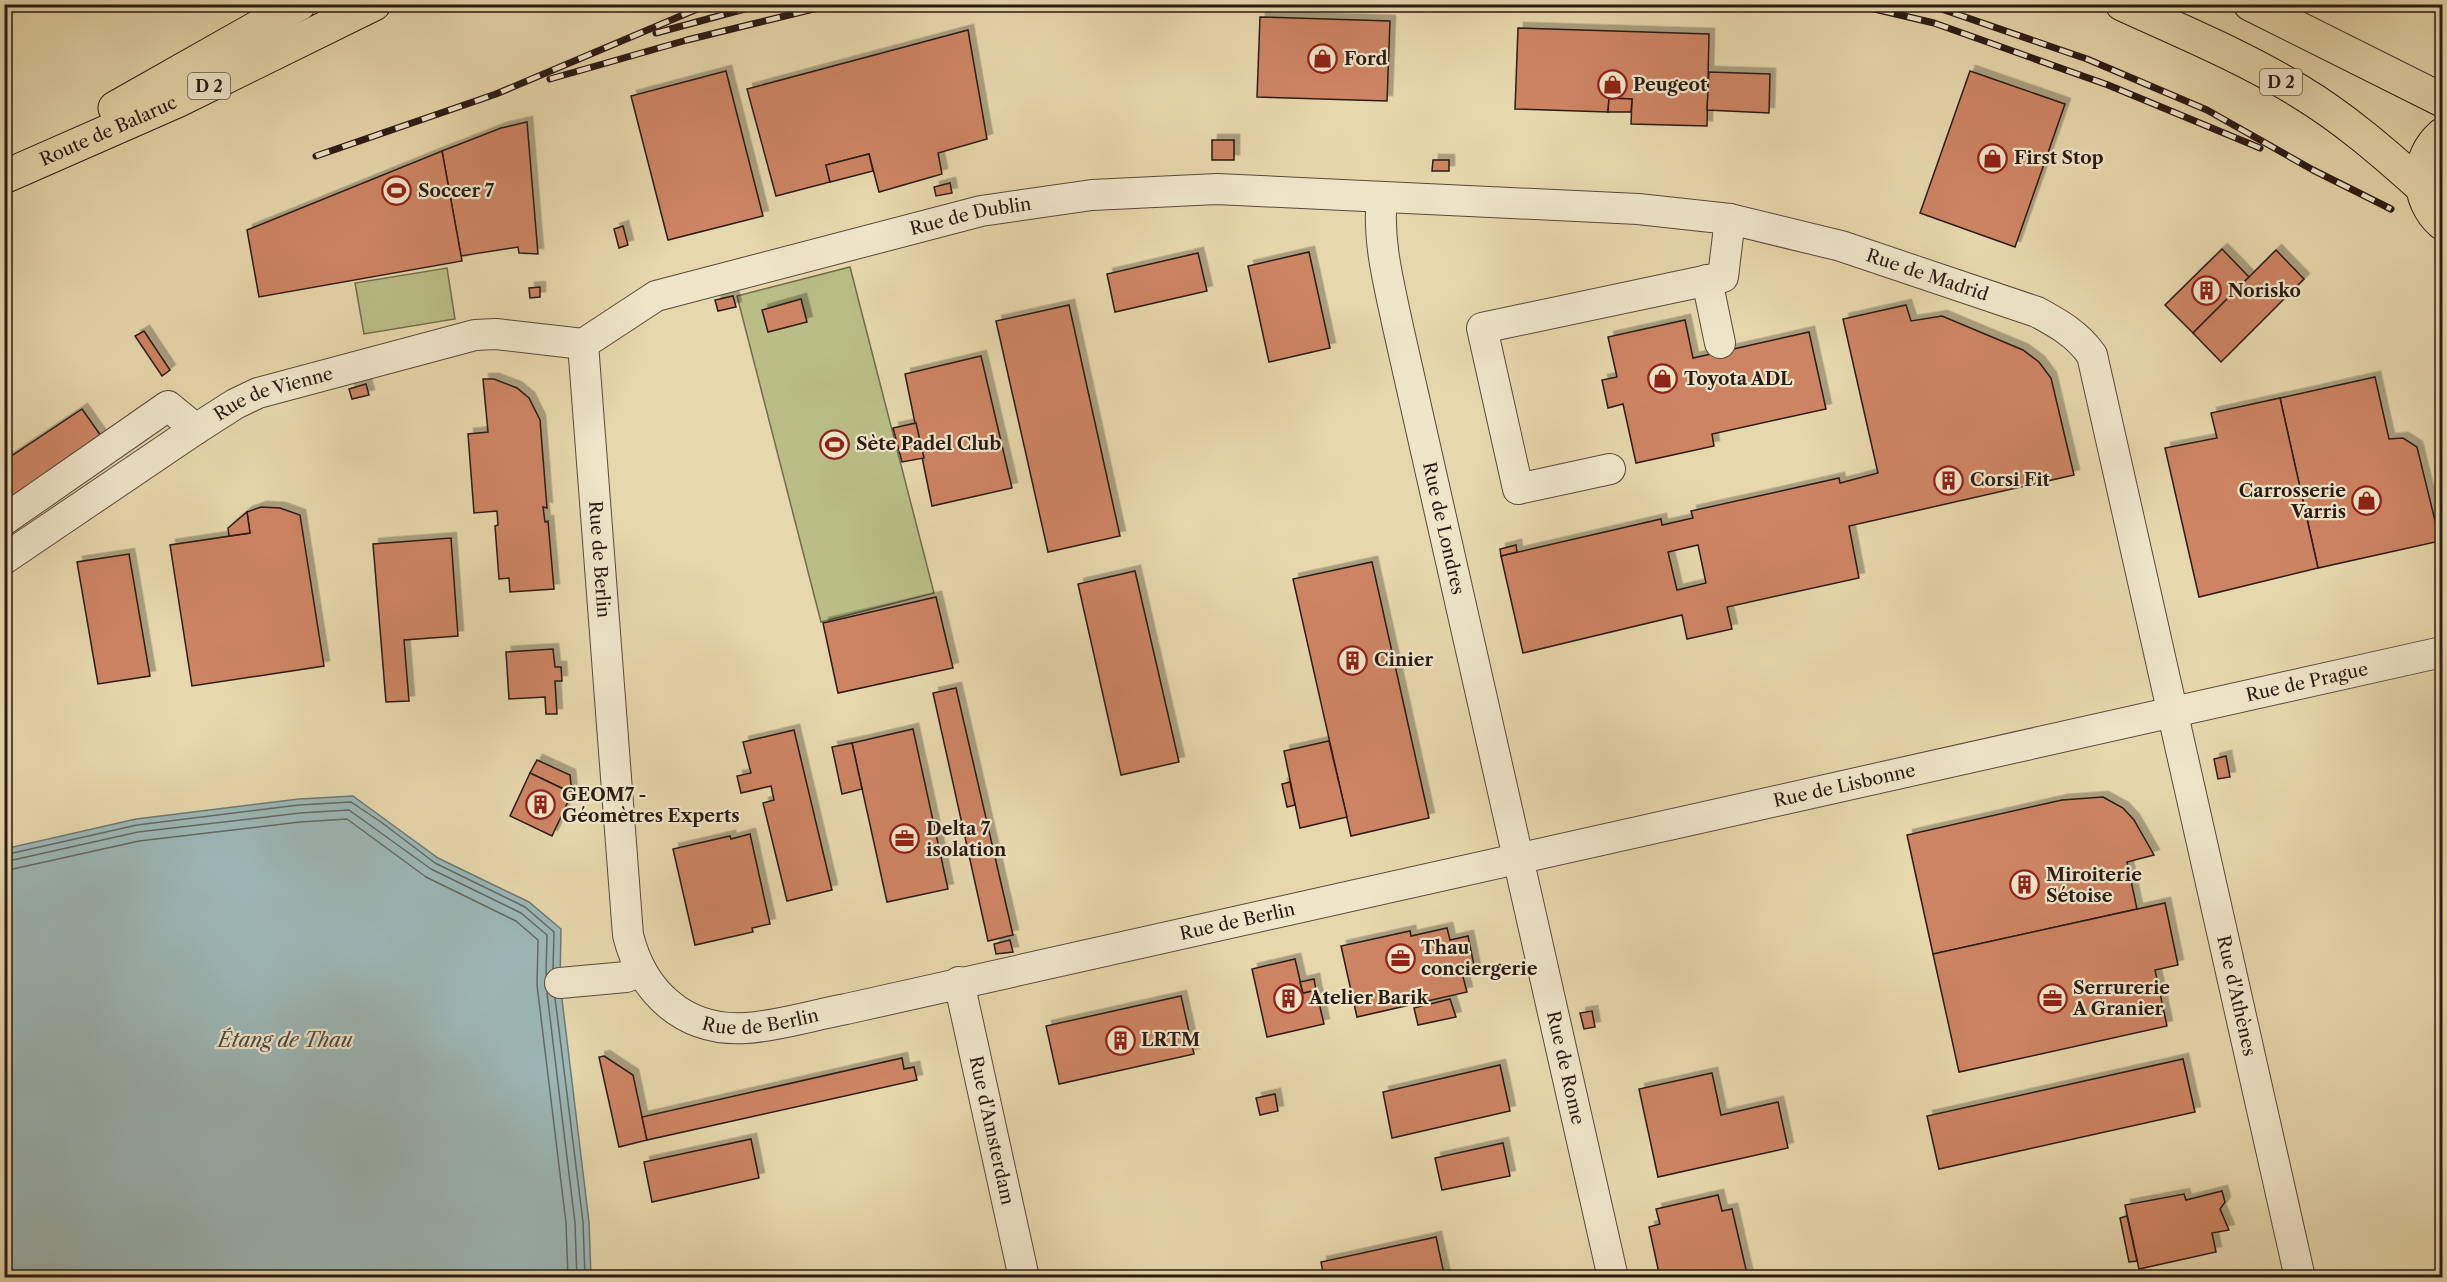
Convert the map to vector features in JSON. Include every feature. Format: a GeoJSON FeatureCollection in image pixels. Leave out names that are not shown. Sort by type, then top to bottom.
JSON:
{"type":"FeatureCollection","features":[{"type":"Feature","properties":{"kind":"main road","name":"Route de Balaruc"},"geometry":{"type":"LineString","coordinates":[[4,170],[299,4]]}},
{"type":"Feature","properties":{"kind":"main road","name":"Route de Balaruc"},"geometry":{"type":"LineString","coordinates":[[4,177],[177,101],[374,4]]}},
{"type":"Feature","properties":{"kind":"main road","name":"D 2"},"geometry":{"type":"LineString","coordinates":[[2121,4],[2187,34],[2299,91],[2380,149],[2422,187],[2427,203],[2442,223]]}},
{"type":"Feature","properties":{"kind":"main road"},"geometry":{"type":"LineString","coordinates":[[2250,4],[2442,100]]}},
{"type":"Feature","properties":{"kind":"main road"},"geometry":{"type":"LineString","coordinates":[[2422,187],[2422,171],[2427,155],[2442,135]]}},
{"type":"Feature","properties":{"kind":"street","name":"Rue de Dublin"},"geometry":{"type":"LineString","coordinates":[[583,344],[656,296],[981,211],[1092,195],[1217,189],[1382,196]]}},
{"type":"Feature","properties":{"kind":"street","name":"Rue de Madrid"},"geometry":{"type":"LineString","coordinates":[[1382,196],[1627,208],[1730,219],[1842,246],[2037,312],[2066,327],[2081,340],[2092,355],[2173,713]]}},
{"type":"Feature","properties":{"kind":"street","name":"Rue de Londres"},"geometry":{"type":"LineString","coordinates":[[1382,196],[1380,212],[1384,256],[1396,317],[1518,858]]}},
{"type":"Feature","properties":{"kind":"street"},"geometry":{"type":"LineString","coordinates":[[1610,469],[1518,489],[1482,328],[1723,277],[1730,219]]}},
{"type":"Feature","properties":{"kind":"street"},"geometry":{"type":"LineString","coordinates":[[1707,280],[1720,343]]}},
{"type":"Feature","properties":{"kind":"street","name":"Rue de Vienne"},"geometry":{"type":"LineString","coordinates":[[4,559],[235,404],[280,386],[452,340],[496,334],[583,344]]}},
{"type":"Feature","properties":{"kind":"street","name":"Rue de Berlin"},"geometry":{"type":"LineString","coordinates":[[583,344],[628,935],[640,972],[671,1006],[692,1018],[719,1027],[747,1028],[1518,858]]}},
{"type":"Feature","properties":{"kind":"street"},"geometry":{"type":"LineString","coordinates":[[4,520],[168,406],[196,429]]}},
{"type":"Feature","properties":{"kind":"street","name":"Rue de Prague"},"geometry":{"type":"LineString","coordinates":[[2173,713],[2442,651]]}},
{"type":"Feature","properties":{"kind":"street","name":"Rue de Lisbonne"},"geometry":{"type":"LineString","coordinates":[[1518,858],[2173,713]]}},
{"type":"Feature","properties":{"kind":"street","name":"Rue d'Athènes"},"geometry":{"type":"LineString","coordinates":[[2173,713],[2300,1278]]}},
{"type":"Feature","properties":{"kind":"street","name":"Rue de Rome"},"geometry":{"type":"LineString","coordinates":[[1518,858],[1613,1278]]}},
{"type":"Feature","properties":{"kind":"street"},"geometry":{"type":"LineString","coordinates":[[560,983],[626,977],[640,972]]}},
{"type":"Feature","properties":{"kind":"street","name":"Rue d'Amsterdam"},"geometry":{"type":"LineString","coordinates":[[959,982],[1024,1278]]}},
{"type":"Feature","properties":{"kind":"green space","name":"Sète Padel Club"},"geometry":{"type":"Polygon","coordinates":[[[850,267],[934,593],[821,622],[737,296],[850,267]]]}},
{"type":"Feature","properties":{"kind":"green space"},"geometry":{"type":"Polygon","coordinates":[[[447,268],[455,319],[364,334],[355,283],[447,268]]]}},
{"type":"Feature","properties":{"kind":"water","name":"Étang de Thau"},"geometry":{"type":"Polygon","coordinates":[[[353,796],[438,858],[529,902],[561,929],[560,983],[589,1222],[591,1277],[5,1277],[4,849],[136,819],[299,799],[353,796]]]}},
{"type":"Feature","properties":{"kind":"building","name":"Ford"},"geometry":{"type":"Polygon","coordinates":[[[1260,17],[1390,21],[1387,101],[1257,97],[1260,17]]]}},
{"type":"Feature","properties":{"kind":"building","name":"Peugeot"},"geometry":{"type":"Polygon","coordinates":[[[1518,28],[1709,34],[1707,126],[1631,124],[1632,99],[1609,98],[1608,112],[1515,109],[1518,28]]]}},
{"type":"Feature","properties":{"kind":"building"},"geometry":{"type":"Polygon","coordinates":[[[968,30],[987,139],[938,153],[942,174],[879,192],[869,154],[826,165],[830,182],[776,196],[747,89],[968,30]]]}},
{"type":"Feature","properties":{"kind":"building"},"geometry":{"type":"Polygon","coordinates":[[[726,71],[763,216],[668,240],[631,96],[726,71]]]}},
{"type":"Feature","properties":{"kind":"building","name":"First Stop"},"geometry":{"type":"Polygon","coordinates":[[[1970,71],[2065,104],[2015,247],[1920,213],[1970,71]]]}},
{"type":"Feature","properties":{"kind":"building"},"geometry":{"type":"Polygon","coordinates":[[[1709,72],[1770,74],[1769,113],[1707,110],[1709,72]]]}},
{"type":"Feature","properties":{"kind":"building"},"geometry":{"type":"Polygon","coordinates":[[[1609,98],[1632,99],[1631,112],[1608,112],[1609,98]]]}},
{"type":"Feature","properties":{"kind":"building"},"geometry":{"type":"Polygon","coordinates":[[[527,122],[538,254],[519,253],[518,247],[461,256],[442,151],[501,128],[527,122]]]}},
{"type":"Feature","properties":{"kind":"building"},"geometry":{"type":"Polygon","coordinates":[[[1212,140],[1234,140],[1234,160],[1212,160],[1212,140]]]}},
{"type":"Feature","properties":{"kind":"building","name":"Soccer 7"},"geometry":{"type":"Polygon","coordinates":[[[442,151],[462,261],[259,297],[247,230],[442,151]]]}},
{"type":"Feature","properties":{"kind":"building"},"geometry":{"type":"Polygon","coordinates":[[[869,154],[873,171],[830,182],[826,165],[869,154]]]}},
{"type":"Feature","properties":{"kind":"building"},"geometry":{"type":"Polygon","coordinates":[[[1433,160],[1449,160],[1449,171],[1432,171],[1433,160]]]}},
{"type":"Feature","properties":{"kind":"building"},"geometry":{"type":"Polygon","coordinates":[[[950,183],[952,193],[936,196],[934,187],[950,183]]]}},
{"type":"Feature","properties":{"kind":"building"},"geometry":{"type":"Polygon","coordinates":[[[623,226],[628,245],[619,248],[614,229],[623,226]]]}},
{"type":"Feature","properties":{"kind":"building","name":"Norisko"},"geometry":{"type":"Polygon","coordinates":[[[2222,249],[2249,277],[2193,333],[2165,305],[2222,249]]]}},
{"type":"Feature","properties":{"kind":"building"},"geometry":{"type":"Polygon","coordinates":[[[2276,250],[2304,279],[2221,362],[2193,333],[2276,250]]]}},
{"type":"Feature","properties":{"kind":"building"},"geometry":{"type":"Polygon","coordinates":[[[1309,252],[1330,348],[1269,362],[1248,266],[1309,252]]]}},
{"type":"Feature","properties":{"kind":"building"},"geometry":{"type":"Polygon","coordinates":[[[1198,253],[1207,291],[1115,312],[1107,274],[1198,253]]]}},
{"type":"Feature","properties":{"kind":"building"},"geometry":{"type":"Polygon","coordinates":[[[540,287],[540,297],[530,298],[529,288],[540,287]]]}},
{"type":"Feature","properties":{"kind":"building"},"geometry":{"type":"Polygon","coordinates":[[[733,296],[736,307],[718,311],[715,300],[733,296]]]}},
{"type":"Feature","properties":{"kind":"building"},"geometry":{"type":"Polygon","coordinates":[[[801,299],[807,322],[768,332],[762,310],[801,299]]]}},
{"type":"Feature","properties":{"kind":"building"},"geometry":{"type":"Polygon","coordinates":[[[1069,305],[1120,536],[1048,552],[996,321],[1069,305]]]}},
{"type":"Feature","properties":{"kind":"building","name":"Corsi Fit"},"geometry":{"type":"Polygon","coordinates":[[[1906,305],[1911,321],[1942,316],[2023,350],[2039,362],[2051,378],[2074,475],[1849,526],[1859,578],[1727,607],[1732,629],[1687,639],[1682,615],[1523,653],[1501,556],[1661,519],[1662,525],[1693,518],[1691,511],[1839,478],[1840,483],[1878,473],[1843,319],[1906,305]],[[1698,545],[1668,552],[1677,590],[1706,583],[1698,545]]]}},
{"type":"Feature","properties":{"kind":"building"},"geometry":{"type":"Polygon","coordinates":[[[1685,320],[1693,358],[1809,332],[1826,409],[1712,434],[1714,446],[1636,463],[1623,404],[1608,408],[1602,380],[1617,377],[1608,337],[1685,320]]]}},
{"type":"Feature","properties":{"kind":"building"},"geometry":{"type":"Polygon","coordinates":[[[144,331],[170,370],[162,376],[135,336],[144,331]]]}},
{"type":"Feature","properties":{"kind":"building"},"geometry":{"type":"Polygon","coordinates":[[[981,356],[1012,488],[932,506],[905,374],[981,356]]]}},
{"type":"Feature","properties":{"kind":"building","name":"Carrosserie Varris"},"geometry":{"type":"Polygon","coordinates":[[[2375,377],[2389,439],[2403,438],[2417,447],[2440,541],[2318,568],[2280,398],[2375,377]]]}},
{"type":"Feature","properties":{"kind":"building"},"geometry":{"type":"Polygon","coordinates":[[[483,379],[494,379],[517,388],[529,398],[540,420],[547,508],[543,507],[545,522],[548,521],[554,589],[510,592],[509,578],[499,579],[495,526],[498,525],[497,511],[474,513],[468,434],[488,432],[483,379]]]}},
{"type":"Feature","properties":{"kind":"building"},"geometry":{"type":"Polygon","coordinates":[[[366,384],[369,395],[352,399],[349,389],[366,384]]]}},
{"type":"Feature","properties":{"kind":"building"},"geometry":{"type":"Polygon","coordinates":[[[2280,398],[2318,568],[2199,597],[2165,448],[2217,438],[2211,413],[2280,398]]]}},
{"type":"Feature","properties":{"kind":"building"},"geometry":{"type":"Polygon","coordinates":[[[82,409],[106,443],[4,507],[4,461],[82,409]]]}},
{"type":"Feature","properties":{"kind":"building"},"geometry":{"type":"Polygon","coordinates":[[[916,423],[924,458],[902,462],[893,428],[916,423]]]}},
{"type":"Feature","properties":{"kind":"building"},"geometry":{"type":"Polygon","coordinates":[[[261,507],[280,508],[300,515],[324,666],[192,686],[170,545],[250,533],[247,512],[261,507]]]}},
{"type":"Feature","properties":{"kind":"building"},"geometry":{"type":"Polygon","coordinates":[[[247,512],[250,533],[229,536],[228,528],[247,512]]]}},
{"type":"Feature","properties":{"kind":"building"},"geometry":{"type":"Polygon","coordinates":[[[451,538],[458,636],[404,640],[409,701],[386,702],[373,544],[451,538]]]}},
{"type":"Feature","properties":{"kind":"building"},"geometry":{"type":"Polygon","coordinates":[[[1516,545],[1517,552],[1501,556],[1500,549],[1516,545]]]}},
{"type":"Feature","properties":{"kind":"building"},"geometry":{"type":"Polygon","coordinates":[[[129,554],[150,676],[98,684],[77,562],[129,554]]]}},
{"type":"Feature","properties":{"kind":"building","name":"Cinier"},"geometry":{"type":"Polygon","coordinates":[[[1372,562],[1429,818],[1351,836],[1293,579],[1372,562]]]}},
{"type":"Feature","properties":{"kind":"building"},"geometry":{"type":"Polygon","coordinates":[[[1135,571],[1179,762],[1121,775],[1078,584],[1135,571]]]}},
{"type":"Feature","properties":{"kind":"building"},"geometry":{"type":"Polygon","coordinates":[[[936,597],[953,668],[838,693],[823,623],[936,597]]]}},
{"type":"Feature","properties":{"kind":"building"},"geometry":{"type":"Polygon","coordinates":[[[553,649],[555,667],[561,667],[562,681],[555,681],[557,714],[546,714],[545,697],[509,699],[506,652],[553,649]]]}},
{"type":"Feature","properties":{"kind":"building"},"geometry":{"type":"Polygon","coordinates":[[[956,688],[1013,935],[988,941],[933,693],[956,688]]]}},
{"type":"Feature","properties":{"kind":"building","name":"Delta 7 isolation"},"geometry":{"type":"Polygon","coordinates":[[[913,729],[948,889],[887,902],[852,743],[913,729]]]}},
{"type":"Feature","properties":{"kind":"building"},"geometry":{"type":"Polygon","coordinates":[[[794,730],[832,890],[787,901],[763,803],[774,800],[771,786],[741,793],[737,776],[751,773],[743,742],[794,730]]]}},
{"type":"Feature","properties":{"kind":"building"},"geometry":{"type":"Polygon","coordinates":[[[1329,741],[1347,817],[1300,828],[1284,751],[1329,741]]]}},
{"type":"Feature","properties":{"kind":"building"},"geometry":{"type":"Polygon","coordinates":[[[852,743],[862,789],[842,794],[832,747],[852,743]]]}},
{"type":"Feature","properties":{"kind":"building"},"geometry":{"type":"Polygon","coordinates":[[[2226,756],[2230,777],[2218,779],[2214,759],[2226,756]]]}},
{"type":"Feature","properties":{"kind":"building"},"geometry":{"type":"Polygon","coordinates":[[[537,760],[570,775],[572,793],[530,773],[537,760]]]}},
{"type":"Feature","properties":{"kind":"building","name":"GEOM7 - Géomètres Experts"},"geometry":{"type":"Polygon","coordinates":[[[530,773],[572,793],[552,836],[510,816],[530,773]]]}},
{"type":"Feature","properties":{"kind":"building"},"geometry":{"type":"Polygon","coordinates":[[[1290,782],[1295,805],[1287,807],[1282,784],[1290,782]]]}},
{"type":"Feature","properties":{"kind":"building","name":"Miroiterie Sétoise"},"geometry":{"type":"Polygon","coordinates":[[[2103,797],[2123,808],[2134,820],[2154,855],[2127,862],[2137,909],[1933,954],[1907,835],[2062,800],[2103,797]]]}},
{"type":"Feature","properties":{"kind":"building"},"geometry":{"type":"Polygon","coordinates":[[[750,834],[770,924],[752,928],[753,932],[695,945],[673,849],[730,836],[731,839],[750,834]]]}},
{"type":"Feature","properties":{"kind":"building","name":"Serrurerie A Granier"},"geometry":{"type":"Polygon","coordinates":[[[2165,903],[2178,965],[2155,970],[2167,1026],[1959,1072],[1933,954],[2165,903]]]}},
{"type":"Feature","properties":{"kind":"building"},"geometry":{"type":"Polygon","coordinates":[[[1447,928],[1450,940],[1468,936],[1475,970],[1462,973],[1467,992],[1357,1017],[1341,946],[1410,931],[1411,936],[1447,928]]]}},
{"type":"Feature","properties":{"kind":"building"},"geometry":{"type":"Polygon","coordinates":[[[1010,940],[1013,952],[996,954],[994,944],[1010,940]]]}},
{"type":"Feature","properties":{"kind":"building","name":"Atelier Barik"},"geometry":{"type":"Polygon","coordinates":[[[1295,959],[1303,993],[1316,990],[1324,1024],[1267,1037],[1252,969],[1295,959]]]}},
{"type":"Feature","properties":{"kind":"building"},"geometry":{"type":"Polygon","coordinates":[[[1314,979],[1316,990],[1303,993],[1300,982],[1314,979]]]}},
{"type":"Feature","properties":{"kind":"building","name":"LRTM"},"geometry":{"type":"Polygon","coordinates":[[[1181,996],[1194,1054],[1059,1084],[1046,1026],[1181,996]]]}},
{"type":"Feature","properties":{"kind":"building"},"geometry":{"type":"Polygon","coordinates":[[[1450,999],[1456,1017],[1418,1025],[1414,1008],[1450,999]]]}},
{"type":"Feature","properties":{"kind":"building"},"geometry":{"type":"Polygon","coordinates":[[[1592,1011],[1595,1027],[1584,1029],[1580,1013],[1592,1011]]]}},
{"type":"Feature","properties":{"kind":"building"},"geometry":{"type":"Polygon","coordinates":[[[604,1056],[633,1075],[647,1140],[619,1147],[599,1057],[604,1056]]]}},
{"type":"Feature","properties":{"kind":"building"},"geometry":{"type":"Polygon","coordinates":[[[902,1058],[904,1069],[914,1067],[917,1080],[647,1140],[642,1117],[902,1058]]]}},
{"type":"Feature","properties":{"kind":"building"},"geometry":{"type":"Polygon","coordinates":[[[2183,1059],[2195,1112],[1939,1169],[1927,1116],[2183,1059]]]}},
{"type":"Feature","properties":{"kind":"building"},"geometry":{"type":"Polygon","coordinates":[[[1500,1065],[1510,1111],[1392,1138],[1383,1092],[1500,1065]]]}},
{"type":"Feature","properties":{"kind":"building"},"geometry":{"type":"Polygon","coordinates":[[[1712,1073],[1721,1115],[1778,1102],[1788,1148],[1658,1177],[1639,1089],[1712,1073]]]}},
{"type":"Feature","properties":{"kind":"building"},"geometry":{"type":"Polygon","coordinates":[[[1275,1094],[1278,1111],[1260,1115],[1256,1098],[1275,1094]]]}},
{"type":"Feature","properties":{"kind":"building"},"geometry":{"type":"Polygon","coordinates":[[[751,1139],[759,1178],[652,1202],[644,1162],[751,1139]]]}},
{"type":"Feature","properties":{"kind":"building"},"geometry":{"type":"Polygon","coordinates":[[[1503,1143],[1510,1176],[1442,1190],[1435,1158],[1503,1143]]]}},
{"type":"Feature","properties":{"kind":"building"},"geometry":{"type":"Polygon","coordinates":[[[2222,1191],[2225,1202],[2220,1209],[2229,1230],[2212,1233],[2216,1252],[2139,1269],[2125,1205],[2184,1194],[2186,1200],[2222,1191]]]}},
{"type":"Feature","properties":{"kind":"building"},"geometry":{"type":"Polygon","coordinates":[[[1718,1195],[1722,1211],[1732,1209],[1748,1278],[1660,1278],[1649,1227],[1660,1224],[1656,1209],[1718,1195]]]}},
{"type":"Feature","properties":{"kind":"building"},"geometry":{"type":"Polygon","coordinates":[[[2127,1216],[2137,1261],[2129,1262],[2120,1218],[2127,1216]]]}},
{"type":"Feature","properties":{"kind":"building"},"geometry":{"type":"Polygon","coordinates":[[[1436,1237],[1445,1278],[1324,1278],[1321,1262],[1436,1237]]]}},
{"type":"Feature","properties":{"kind":"railway"},"geometry":{"type":"LineString","coordinates":[[316,156],[496,94],[709,4]]}},
{"type":"Feature","properties":{"kind":"railway"},"geometry":{"type":"LineString","coordinates":[[656,33],[763,4]]}},
{"type":"Feature","properties":{"kind":"railway"},"geometry":{"type":"LineString","coordinates":[[550,79],[687,40],[834,4]]}},
{"type":"Feature","properties":{"kind":"railway"},"geometry":{"type":"LineString","coordinates":[[1853,4],[1934,23],[2108,85],[2260,148]]}},
{"type":"Feature","properties":{"kind":"railway"},"geometry":{"type":"LineString","coordinates":[[1927,4],[2087,59],[2207,110],[2313,170],[2391,209]]}},
{"type":"Feature","properties":{"kind":"place","name":"Ford"},"geometry":{"type":"Point","coordinates":[1323,59]}},
{"type":"Feature","properties":{"kind":"place","name":"Peugeot"},"geometry":{"type":"Point","coordinates":[1612,85]}},
{"type":"Feature","properties":{"kind":"place","name":"First Stop"},"geometry":{"type":"Point","coordinates":[1993,158]}},
{"type":"Feature","properties":{"kind":"place","name":"Soccer 7"},"geometry":{"type":"Point","coordinates":[397,191]}},
{"type":"Feature","properties":{"kind":"place","name":"Norisko"},"geometry":{"type":"Point","coordinates":[2207,291]}},
{"type":"Feature","properties":{"kind":"place","name":"Toyota ADL"},"geometry":{"type":"Point","coordinates":[1663,379]}},
{"type":"Feature","properties":{"kind":"place","name":"Sète Padel Club"},"geometry":{"type":"Point","coordinates":[835,444]}},
{"type":"Feature","properties":{"kind":"place","name":"Corsi Fit"},"geometry":{"type":"Point","coordinates":[1949,480]}},
{"type":"Feature","properties":{"kind":"place","name":"Carrosserie Varris"},"geometry":{"type":"Point","coordinates":[2367,501]}},
{"type":"Feature","properties":{"kind":"place","name":"Cinier"},"geometry":{"type":"Point","coordinates":[1353,660]}},
{"type":"Feature","properties":{"kind":"place","name":"GEOM7 - Géomètres Experts"},"geometry":{"type":"Point","coordinates":[541,805]}},
{"type":"Feature","properties":{"kind":"place","name":"Delta 7 isolation"},"geometry":{"type":"Point","coordinates":[905,839]}},
{"type":"Feature","properties":{"kind":"place","name":"Miroiterie Sétoise"},"geometry":{"type":"Point","coordinates":[2025,885]}},
{"type":"Feature","properties":{"kind":"place","name":"Thau conciergerie"},"geometry":{"type":"Point","coordinates":[1400,958]}},
{"type":"Feature","properties":{"kind":"place","name":"Atelier Barik"},"geometry":{"type":"Point","coordinates":[1288,998]}},
{"type":"Feature","properties":{"kind":"place","name":"Serrurerie A Granier"},"geometry":{"type":"Point","coordinates":[2052,998]}},
{"type":"Feature","properties":{"kind":"place","name":"LRTM"},"geometry":{"type":"Point","coordinates":[1120,1040]}}]}
